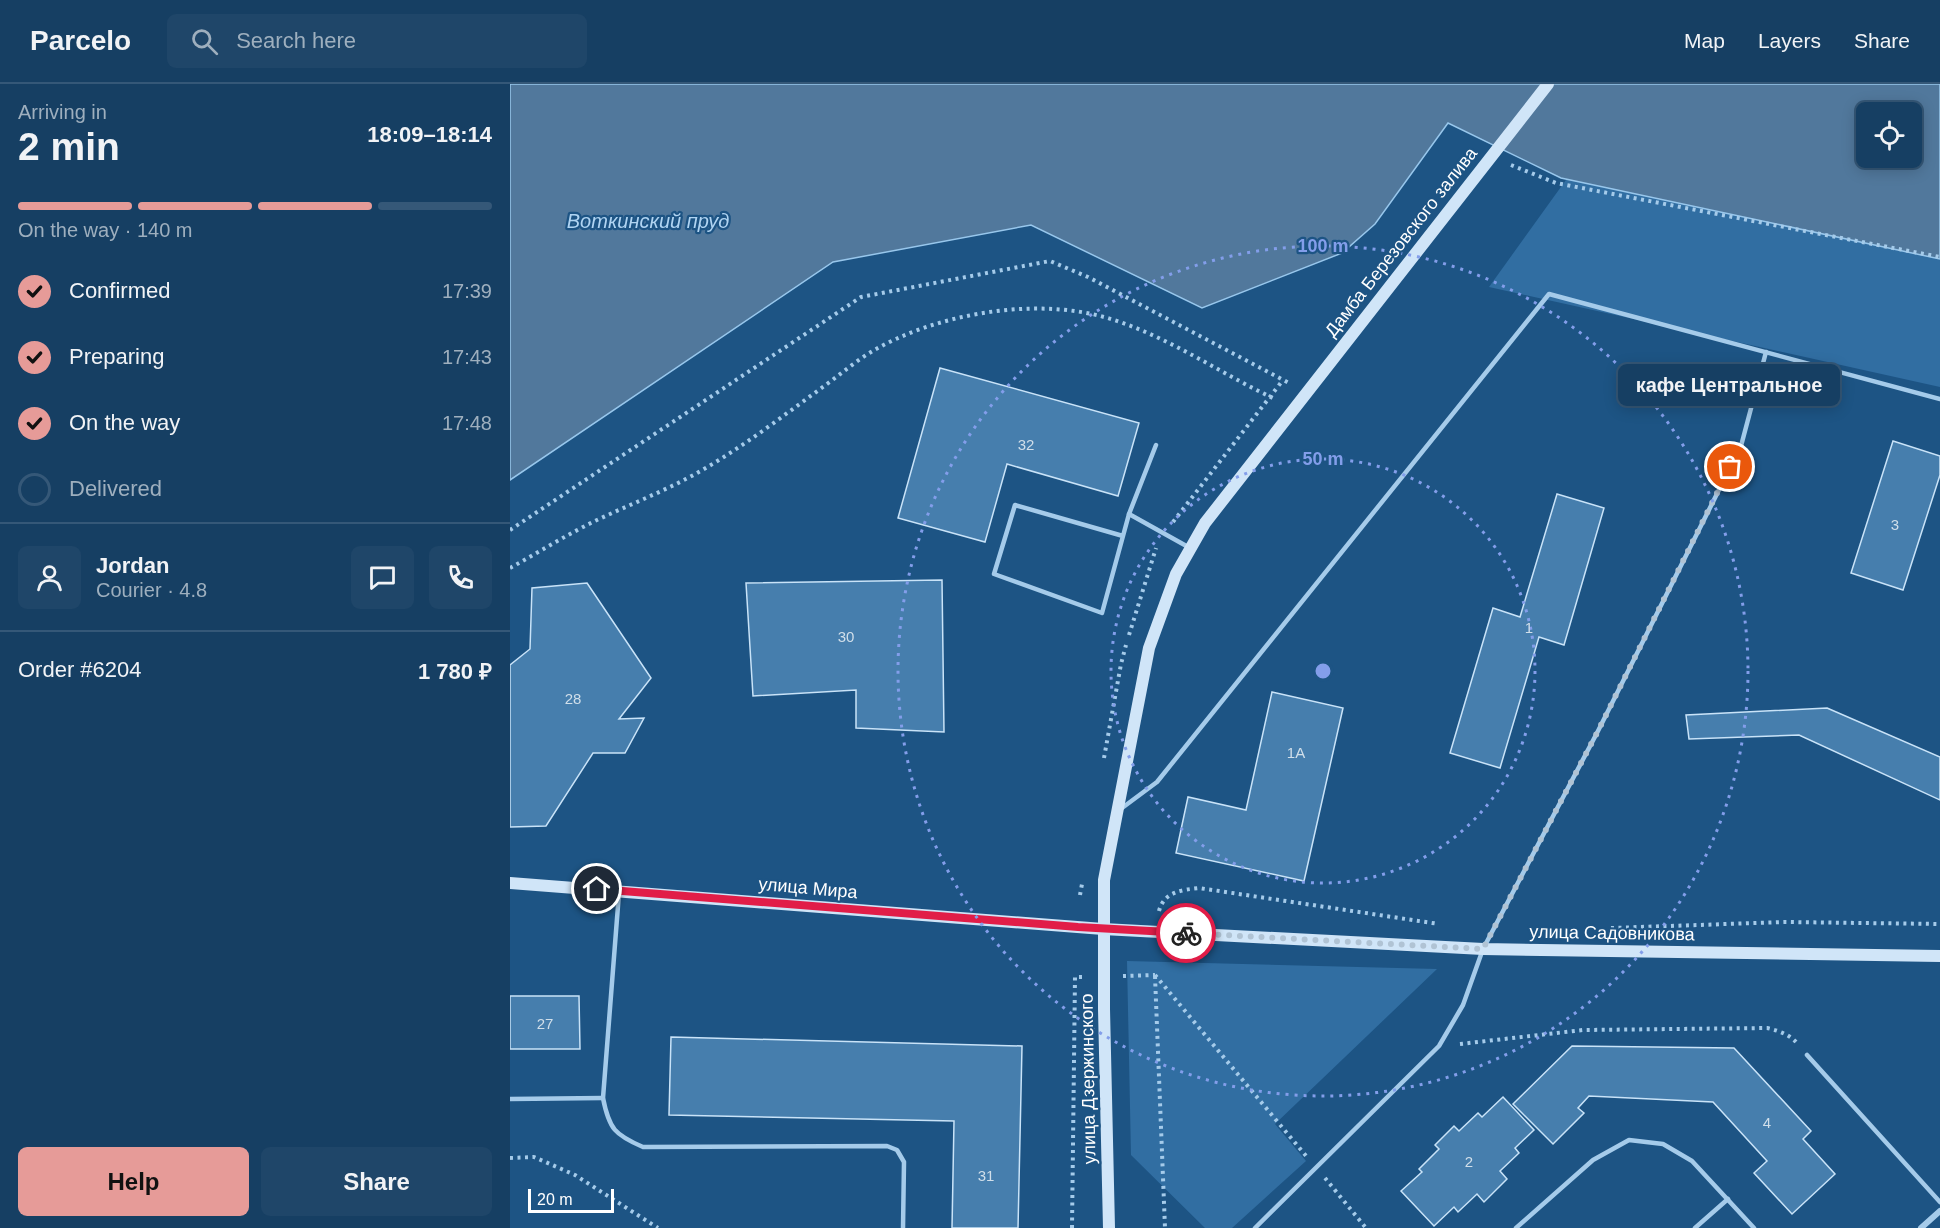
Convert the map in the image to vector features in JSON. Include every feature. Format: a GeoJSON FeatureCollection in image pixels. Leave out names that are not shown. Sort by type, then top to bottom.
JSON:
{"type":"FeatureCollection","features":[{"type":"Feature","properties":{"kind":"main road","name":"Дамба Березовского залива"},"geometry":{"type":"LineString","coordinates":[[1190,548],[1205,523],[1282,423],[1548,84]]}},
{"type":"Feature","properties":{"kind":"main road","name":"улица Дзержинского"},"geometry":{"type":"LineString","coordinates":[[1109,1228],[1104,880],[1149,648],[1176,574],[1190,548]]}},
{"type":"Feature","properties":{"kind":"main road","name":"улица Мира"},"geometry":{"type":"LineString","coordinates":[[510,883],[1103,929]]}},
{"type":"Feature","properties":{"kind":"main road","name":"улица Садовникова"},"geometry":{"type":"LineString","coordinates":[[1103,929],[1483,949],[1940,956]]}},
{"type":"Feature","properties":{"kind":"street"},"geometry":{"type":"LineString","coordinates":[[1921,1228],[1940,1211]]}},
{"type":"Feature","properties":{"kind":"lane"},"geometry":{"type":"LineString","coordinates":[[1116,812],[1157,782],[1549,294],[1940,399]]}},
{"type":"Feature","properties":{"kind":"lane"},"geometry":{"type":"LineString","coordinates":[[1255,1228],[1439,1046],[1462,1005],[1483,949],[1598,731],[1741,446],[1766,352]]}},
{"type":"Feature","properties":{"kind":"lane"},"geometry":{"type":"LineString","coordinates":[[1123,536],[1015,505],[994,573],[1102,613],[1123,536],[1129,514],[1156,445]]}},
{"type":"Feature","properties":{"kind":"lane"},"geometry":{"type":"LineString","coordinates":[[1129,514],[1190,548]]}},
{"type":"Feature","properties":{"kind":"lane"},"geometry":{"type":"LineString","coordinates":[[619,890],[603,1098],[607,1119],[622,1138],[644,1147],[886,1146],[897,1150],[904,1162],[903,1228]]}},
{"type":"Feature","properties":{"kind":"lane"},"geometry":{"type":"LineString","coordinates":[[1807,1055],[1940,1202]]}},
{"type":"Feature","properties":{"kind":"lane"},"geometry":{"type":"LineString","coordinates":[[510,1099],[603,1098]]}},
{"type":"Feature","properties":{"kind":"lane"},"geometry":{"type":"LineString","coordinates":[[1516,1228],[1593,1160],[1629,1140],[1663,1144],[1692,1161],[1754,1228]]}},
{"type":"Feature","properties":{"kind":"lane"},"geometry":{"type":"LineString","coordinates":[[1695,1228],[1728,1199]]}},
{"type":"Feature","properties":{"kind":"path"},"geometry":{"type":"LineString","coordinates":[[1511,166],[1556,183],[1940,257]]}},
{"type":"Feature","properties":{"kind":"path"},"geometry":{"type":"LineString","coordinates":[[510,530],[861,297],[1050,261],[1088,277],[1292,384],[1275,399],[1138,329],[1069,310],[1039,308],[999,311],[950,320],[907,335],[871,352],[704,469],[596,520],[510,568]]}},
{"type":"Feature","properties":{"kind":"path"},"geometry":{"type":"LineString","coordinates":[[1160,911],[1162,903],[1168,896],[1182,890],[1199,888],[1445,925]]}},
{"type":"Feature","properties":{"kind":"path"},"geometry":{"type":"LineString","coordinates":[[1609,928],[1785,922],[1940,924]]}},
{"type":"Feature","properties":{"kind":"path"},"geometry":{"type":"LineString","coordinates":[[1165,1228],[1155,975],[1366,1228]]}},
{"type":"Feature","properties":{"kind":"path"},"geometry":{"type":"LineString","coordinates":[[1072,1228],[1076,977]]}},
{"type":"Feature","properties":{"kind":"path"},"geometry":{"type":"LineString","coordinates":[[1439,1046],[1584,1030],[1767,1028],[1793,1039],[1807,1055]]}},
{"type":"Feature","properties":{"kind":"path"},"geometry":{"type":"LineString","coordinates":[[510,1158],[534,1157],[575,1174],[658,1228]]}},
{"type":"Feature","properties":{"kind":"shaded area"},"geometry":{"type":"Polygon","coordinates":[[[1635,84],[1940,84],[1940,387],[1489,287],[1635,84]]]}},
{"type":"Feature","properties":{"kind":"shaded area"},"geometry":{"type":"Polygon","coordinates":[[[1127,961],[1437,969],[1275,1124],[1306,1161],[1232,1228],[1205,1228],[1131,1155],[1127,961]]]}},
{"type":"Feature","properties":{"kind":"water","name":"Воткинский пруд"},"geometry":{"type":"Polygon","coordinates":[[[510,84],[1940,84],[1940,259],[1561,178],[1448,123],[1375,224],[1342,253],[1202,308],[1031,225],[833,262],[510,480],[510,84]]]}},
{"type":"Feature","properties":{"kind":"building"},"geometry":{"type":"Polygon","coordinates":[[[940,368],[1139,423],[1118,496],[1007,464],[985,542],[898,518],[940,368]]]}},
{"type":"Feature","properties":{"kind":"building"},"geometry":{"type":"Polygon","coordinates":[[[1893,441],[1940,456],[1940,475],[1903,590],[1851,573],[1893,441]]]}},
{"type":"Feature","properties":{"kind":"building"},"geometry":{"type":"Polygon","coordinates":[[[1557,494],[1604,508],[1564,645],[1539,637],[1500,768],[1450,753],[1493,608],[1520,617],[1557,494]]]}},
{"type":"Feature","properties":{"kind":"building"},"geometry":{"type":"Polygon","coordinates":[[[942,580],[944,732],[856,728],[856,690],[753,696],[746,583],[942,580]]]}},
{"type":"Feature","properties":{"kind":"building"},"geometry":{"type":"Polygon","coordinates":[[[587,583],[651,678],[619,719],[644,718],[625,753],[593,753],[546,826],[510,827],[510,665],[530,649],[532,588],[587,583]]]}},
{"type":"Feature","properties":{"kind":"building"},"geometry":{"type":"Polygon","coordinates":[[[1272,692],[1343,708],[1304,881],[1176,853],[1188,797],[1246,810],[1272,692]]]}},
{"type":"Feature","properties":{"kind":"building"},"geometry":{"type":"Polygon","coordinates":[[[1827,708],[1940,757],[1940,800],[1799,735],[1689,739],[1686,715],[1827,708]]]}},
{"type":"Feature","properties":{"kind":"building"},"geometry":{"type":"Polygon","coordinates":[[[510,996],[579,996],[580,1049],[510,1049],[510,996]]]}},
{"type":"Feature","properties":{"kind":"building"},"geometry":{"type":"Polygon","coordinates":[[[671,1037],[1022,1046],[1018,1228],[952,1228],[954,1121],[669,1115],[671,1037]]]}},
{"type":"Feature","properties":{"kind":"building"},"geometry":{"type":"Polygon","coordinates":[[[1572,1046],[1734,1048],[1811,1131],[1803,1139],[1835,1174],[1792,1214],[1754,1173],[1767,1161],[1713,1102],[1589,1096],[1578,1108],[1584,1113],[1553,1144],[1513,1104],[1572,1046]]]}},
{"type":"Feature","properties":{"kind":"building"},"geometry":{"type":"Polygon","coordinates":[[[1503,1097],[1534,1130],[1515,1148],[1519,1153],[1500,1171],[1507,1179],[1484,1202],[1477,1194],[1458,1212],[1454,1207],[1434,1226],[1401,1191],[1422,1172],[1419,1169],[1439,1149],[1435,1145],[1454,1126],[1459,1131],[1478,1113],[1482,1117],[1503,1097]]]}},
{"type":"Feature","properties":{"kind":"way so far"},"geometry":{"type":"LineString","coordinates":[[1186,933],[1483,949],[1598,731],[1730,467]]}},
{"type":"Feature","properties":{"kind":"place","name":"кафе Центральное"},"geometry":{"type":"Point","coordinates":[1730,467]}},
{"type":"Feature","properties":{"kind":"route"},"geometry":{"type":"LineString","coordinates":[[597,889],[1078,927],[1186,933]]}}]}
